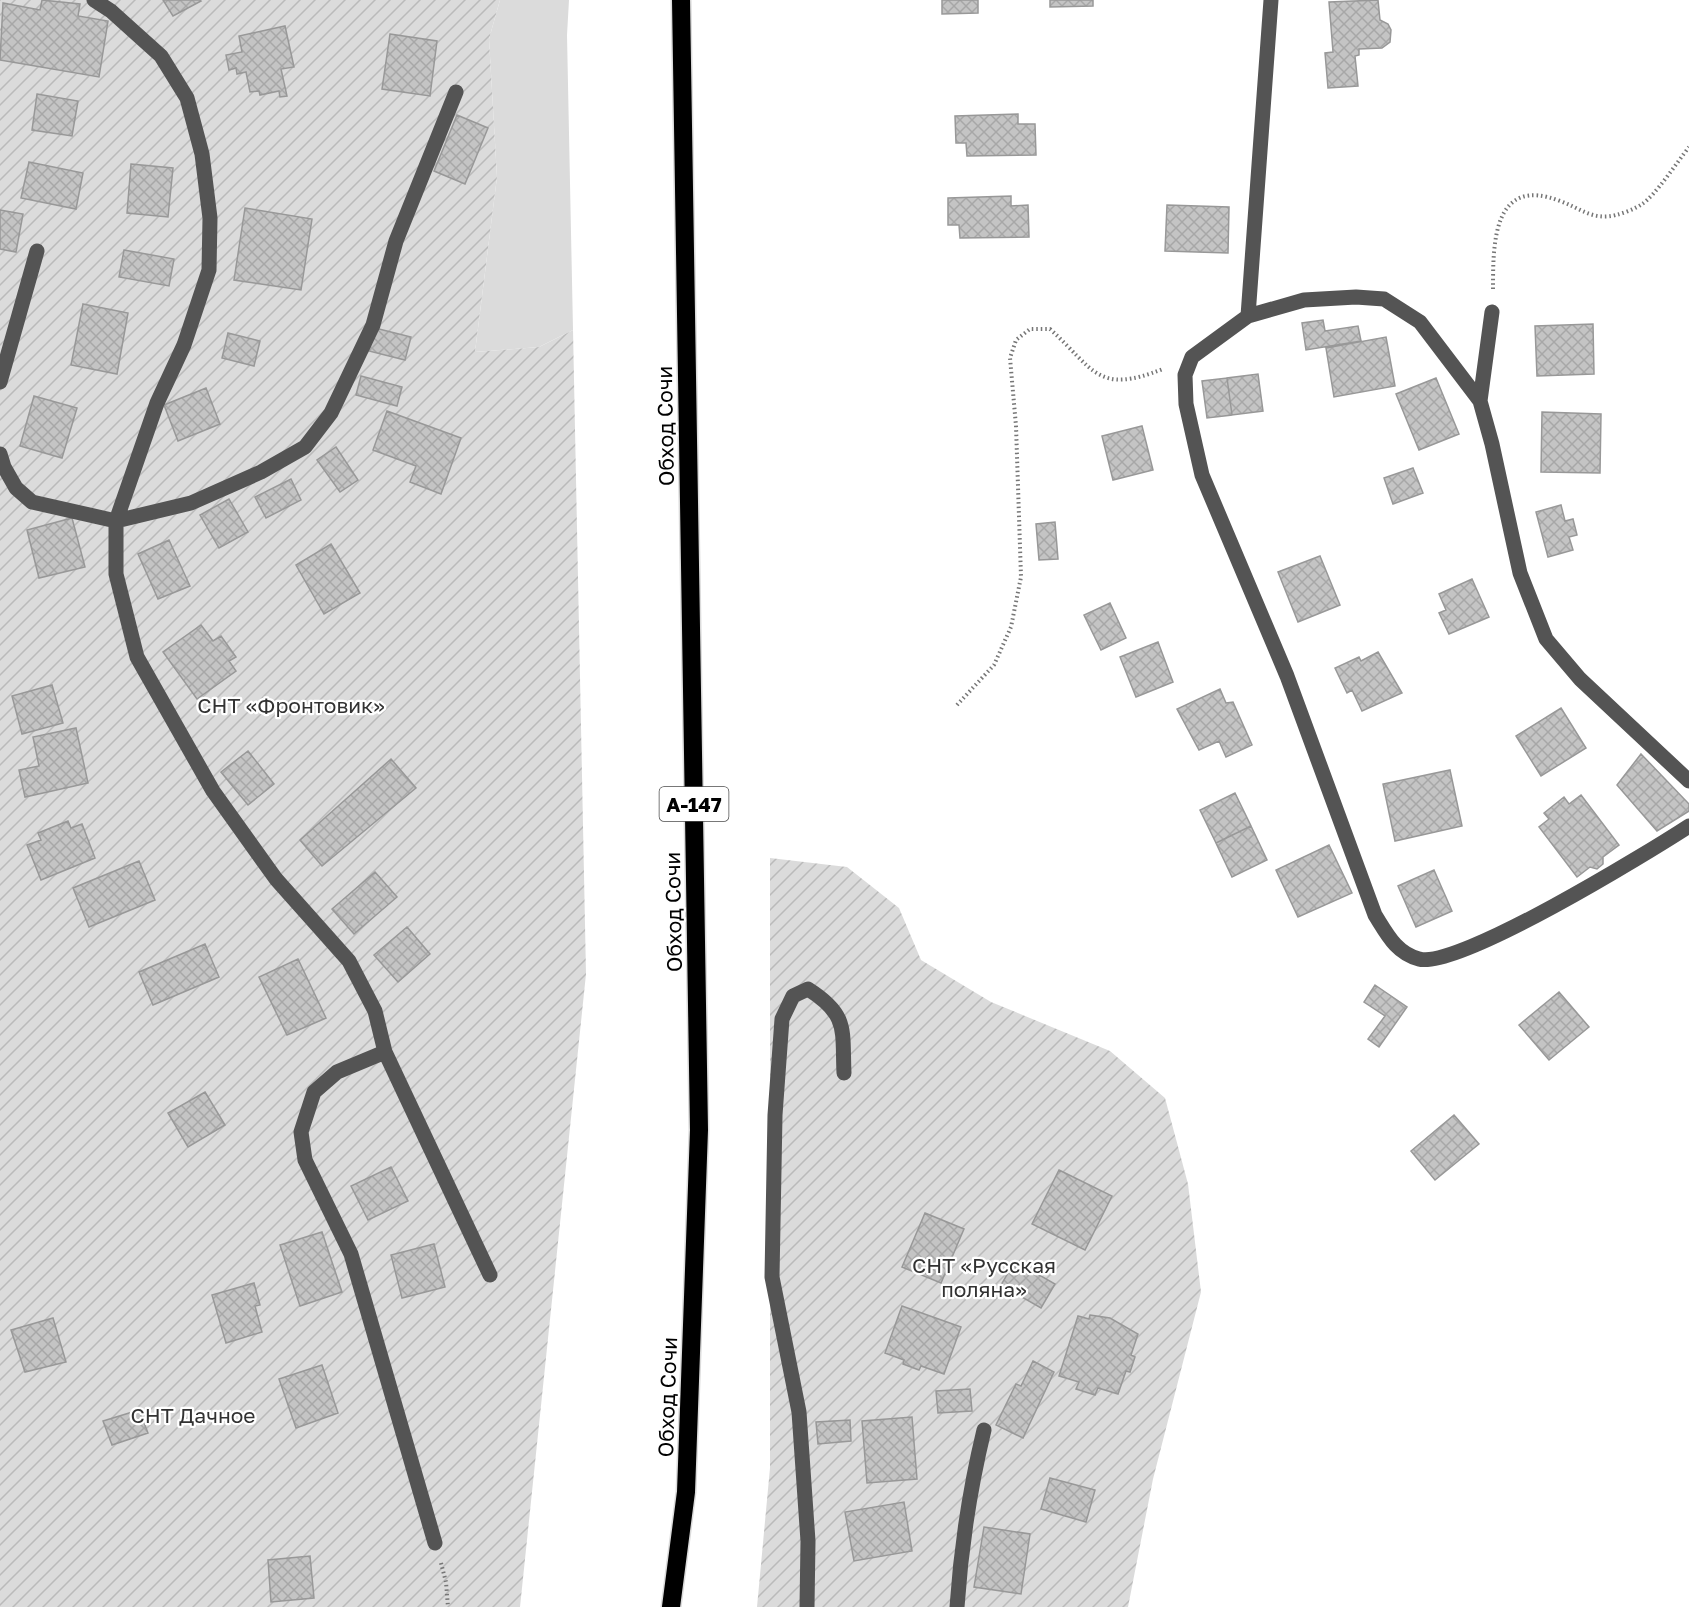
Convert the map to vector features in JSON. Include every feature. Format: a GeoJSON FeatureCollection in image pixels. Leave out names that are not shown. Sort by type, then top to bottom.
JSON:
{"type":"FeatureCollection","features":[{"type":"Feature","properties":{"kind":"highway","name":"Обход Сочи"},"geometry":{"type":"LineString","coordinates":[[671,1607],[686,1492],[699,1130],[681,0]]}},
{"type":"Feature","properties":{"kind":"street"},"geometry":{"type":"LineString","coordinates":[[94,0],[111,11],[161,56],[187,98],[202,154],[210,218],[209,270],[184,345],[157,403],[116,521],[116,574],[137,657],[213,791],[276,879],[349,961],[375,1011],[385,1052],[490,1275]]}},
{"type":"Feature","properties":{"kind":"street"},"geometry":{"type":"LineString","coordinates":[[1248,316],[1271,0]]}},
{"type":"Feature","properties":{"kind":"street"},"geometry":{"type":"LineString","coordinates":[[0,453],[4,468],[16,488],[32,502],[116,521],[191,503],[261,472],[305,447],[331,414],[373,325],[396,241],[456,92]]}},
{"type":"Feature","properties":{"kind":"street"},"geometry":{"type":"LineString","coordinates":[[0,382],[37,251]]}},
{"type":"Feature","properties":{"kind":"street"},"geometry":{"type":"LineString","coordinates":[[1689,781],[1580,679],[1546,639],[1520,573],[1492,444],[1480,401],[1420,322],[1384,299],[1356,297],[1304,300],[1248,316],[1192,357],[1185,375],[1186,404],[1202,475],[1287,676],[1375,915],[1398,950],[1421,960],[1466,949],[1570,898],[1689,826]]}},
{"type":"Feature","properties":{"kind":"street"},"geometry":{"type":"LineString","coordinates":[[1480,401],[1492,312]]}},
{"type":"Feature","properties":{"kind":"street"},"geometry":{"type":"LineString","coordinates":[[807,1607],[808,1541],[799,1412],[772,1277],[775,1115],[782,1019],[793,996],[808,989],[823,998],[841,1019],[844,1074]]}},
{"type":"Feature","properties":{"kind":"street"},"geometry":{"type":"LineString","coordinates":[[385,1052],[337,1072],[314,1092],[301,1132],[305,1160],[351,1254],[435,1543]]}},
{"type":"Feature","properties":{"kind":"street"},"geometry":{"type":"LineString","coordinates":[[957,1607],[959,1568],[970,1485],[984,1430]]}},
{"type":"Feature","properties":{"kind":"path"},"geometry":{"type":"LineString","coordinates":[[1492,312],[1493,245],[1503,213],[1516,198],[1536,193],[1561,201],[1589,216],[1614,215],[1642,204],[1689,147]]}},
{"type":"Feature","properties":{"kind":"path"},"geometry":{"type":"LineString","coordinates":[[957,705],[994,665],[1011,627],[1021,577],[1010,358],[1016,340],[1030,329],[1050,329],[1097,376],[1116,380],[1138,379],[1192,357]]}},
{"type":"Feature","properties":{"kind":"path"},"geometry":{"type":"LineString","coordinates":[[435,1543],[446,1582],[448,1607]]}},
{"type":"Feature","properties":{"kind":"green space","name":"СНТ «Фронтовик»"},"geometry":{"type":"Polygon","coordinates":[[[0,0],[500,0],[489,39],[497,177],[475,352],[539,347],[573,330],[586,974],[520,1607],[0,1607],[0,0]]]}},
{"type":"Feature","properties":{"kind":"green space"},"geometry":{"type":"Polygon","coordinates":[[[500,0],[569,0],[567,35],[573,330],[539,347],[475,352],[497,177],[489,39],[500,0]]]}},
{"type":"Feature","properties":{"kind":"green space","name":"СНТ «Русская поляна»"},"geometry":{"type":"Polygon","coordinates":[[[770,858],[847,867],[899,908],[921,960],[991,1002],[1110,1051],[1165,1098],[1188,1184],[1201,1292],[1153,1479],[1128,1607],[757,1607],[770,1468],[770,858]]]}},
{"type":"Feature","properties":{"kind":"building"},"geometry":{"type":"Polygon","coordinates":[[[42,0],[80,4],[78,16],[108,21],[99,77],[0,60],[3,3],[40,10],[42,0]]]}},
{"type":"Feature","properties":{"kind":"building"},"geometry":{"type":"Polygon","coordinates":[[[163,0],[200,0],[201,1],[173,16],[163,0]]]}},
{"type":"Feature","properties":{"kind":"building"},"geometry":{"type":"Polygon","coordinates":[[[942,0],[978,0],[978,13],[942,14],[942,0]]]}},
{"type":"Feature","properties":{"kind":"building"},"geometry":{"type":"Polygon","coordinates":[[[1050,0],[1093,0],[1093,6],[1050,7],[1050,0]]]}},
{"type":"Feature","properties":{"kind":"building"},"geometry":{"type":"Polygon","coordinates":[[[1378,0],[1380,20],[1388,24],[1391,30],[1390,42],[1382,48],[1359,49],[1359,55],[1355,56],[1358,86],[1328,88],[1325,53],[1333,52],[1329,2],[1378,0]]]}},
{"type":"Feature","properties":{"kind":"building"},"geometry":{"type":"Polygon","coordinates":[[[285,26],[294,67],[281,69],[287,96],[280,97],[279,91],[260,95],[259,91],[250,92],[246,72],[237,74],[236,68],[229,70],[226,55],[242,52],[239,36],[285,26]]]}},
{"type":"Feature","properties":{"kind":"building"},"geometry":{"type":"Polygon","coordinates":[[[390,34],[437,41],[430,96],[382,89],[390,34]]]}},
{"type":"Feature","properties":{"kind":"building"},"geometry":{"type":"Polygon","coordinates":[[[37,94],[78,101],[72,136],[32,130],[37,94]]]}},
{"type":"Feature","properties":{"kind":"building"},"geometry":{"type":"Polygon","coordinates":[[[1018,114],[1018,124],[1035,124],[1036,155],[967,156],[966,143],[956,143],[955,116],[1018,114]]]}},
{"type":"Feature","properties":{"kind":"building"},"geometry":{"type":"Polygon","coordinates":[[[457,115],[488,128],[465,184],[434,171],[457,115]]]}},
{"type":"Feature","properties":{"kind":"building"},"geometry":{"type":"Polygon","coordinates":[[[29,162],[83,173],[76,209],[21,198],[29,162]]]}},
{"type":"Feature","properties":{"kind":"building"},"geometry":{"type":"Polygon","coordinates":[[[131,164],[173,168],[168,217],[127,213],[131,164]]]}},
{"type":"Feature","properties":{"kind":"building"},"geometry":{"type":"Polygon","coordinates":[[[1011,196],[1011,206],[1028,205],[1029,237],[960,238],[959,225],[948,225],[948,198],[1011,196]]]}},
{"type":"Feature","properties":{"kind":"building"},"geometry":{"type":"Polygon","coordinates":[[[1167,205],[1229,207],[1228,253],[1165,251],[1167,205]]]}},
{"type":"Feature","properties":{"kind":"building"},"geometry":{"type":"Polygon","coordinates":[[[245,208],[312,219],[301,290],[234,280],[245,208]]]}},
{"type":"Feature","properties":{"kind":"building"},"geometry":{"type":"Polygon","coordinates":[[[0,210],[23,214],[16,252],[0,249],[0,210]]]}},
{"type":"Feature","properties":{"kind":"building"},"geometry":{"type":"Polygon","coordinates":[[[124,250],[174,259],[169,286],[119,277],[124,250]]]}},
{"type":"Feature","properties":{"kind":"building"},"geometry":{"type":"Polygon","coordinates":[[[83,304],[128,313],[117,374],[71,365],[83,304]]]}},
{"type":"Feature","properties":{"kind":"building"},"geometry":{"type":"Polygon","coordinates":[[[1323,320],[1325,331],[1358,326],[1361,341],[1306,350],[1302,323],[1323,320]]]}},
{"type":"Feature","properties":{"kind":"building"},"geometry":{"type":"Polygon","coordinates":[[[1593,324],[1594,374],[1537,376],[1535,326],[1593,324]]]}},
{"type":"Feature","properties":{"kind":"building"},"geometry":{"type":"Polygon","coordinates":[[[375,328],[411,337],[405,360],[369,351],[375,328]]]}},
{"type":"Feature","properties":{"kind":"building"},"geometry":{"type":"Polygon","coordinates":[[[228,333],[260,341],[254,366],[222,358],[228,333]]]}},
{"type":"Feature","properties":{"kind":"building"},"geometry":{"type":"Polygon","coordinates":[[[1386,337],[1395,386],[1334,397],[1326,348],[1386,337]]]}},
{"type":"Feature","properties":{"kind":"building"},"geometry":{"type":"Polygon","coordinates":[[[1258,374],[1263,411],[1232,415],[1227,378],[1258,374]]]}},
{"type":"Feature","properties":{"kind":"building"},"geometry":{"type":"Polygon","coordinates":[[[361,376],[402,387],[397,406],[356,395],[361,376]]]}},
{"type":"Feature","properties":{"kind":"building"},"geometry":{"type":"Polygon","coordinates":[[[1227,378],[1232,415],[1207,418],[1202,381],[1227,378]]]}},
{"type":"Feature","properties":{"kind":"building"},"geometry":{"type":"Polygon","coordinates":[[[1436,378],[1459,434],[1419,450],[1396,394],[1436,378]]]}},
{"type":"Feature","properties":{"kind":"building"},"geometry":{"type":"Polygon","coordinates":[[[206,388],[220,424],[178,441],[164,405],[206,388]]]}},
{"type":"Feature","properties":{"kind":"building"},"geometry":{"type":"Polygon","coordinates":[[[34,396],[77,408],[62,458],[20,446],[34,396]]]}},
{"type":"Feature","properties":{"kind":"building"},"geometry":{"type":"Polygon","coordinates":[[[387,411],[461,438],[441,494],[410,482],[416,466],[373,450],[387,411]]]}},
{"type":"Feature","properties":{"kind":"building"},"geometry":{"type":"Polygon","coordinates":[[[1542,412],[1601,414],[1600,473],[1541,472],[1542,412]]]}},
{"type":"Feature","properties":{"kind":"building"},"geometry":{"type":"Polygon","coordinates":[[[1142,426],[1153,470],[1113,480],[1102,436],[1142,426]]]}},
{"type":"Feature","properties":{"kind":"building"},"geometry":{"type":"Polygon","coordinates":[[[336,447],[358,480],[340,492],[317,460],[336,447]]]}},
{"type":"Feature","properties":{"kind":"building"},"geometry":{"type":"Polygon","coordinates":[[[1413,468],[1423,493],[1393,504],[1384,478],[1413,468]]]}},
{"type":"Feature","properties":{"kind":"building"},"geometry":{"type":"Polygon","coordinates":[[[291,479],[301,500],[266,518],[255,497],[291,479]]]}},
{"type":"Feature","properties":{"kind":"building"},"geometry":{"type":"Polygon","coordinates":[[[229,499],[248,532],[219,548],[200,515],[229,499]]]}},
{"type":"Feature","properties":{"kind":"building"},"geometry":{"type":"Polygon","coordinates":[[[1561,505],[1565,521],[1573,519],[1577,535],[1569,537],[1573,550],[1548,557],[1536,512],[1561,505]]]}},
{"type":"Feature","properties":{"kind":"building"},"geometry":{"type":"Polygon","coordinates":[[[72,518],[85,567],[39,578],[27,530],[72,518]]]}},
{"type":"Feature","properties":{"kind":"building"},"geometry":{"type":"Polygon","coordinates":[[[1055,522],[1058,559],[1039,560],[1036,524],[1055,522]]]}},
{"type":"Feature","properties":{"kind":"building"},"geometry":{"type":"Polygon","coordinates":[[[169,540],[190,586],[158,599],[138,554],[169,540]]]}},
{"type":"Feature","properties":{"kind":"building"},"geometry":{"type":"Polygon","coordinates":[[[331,544],[360,593],[324,614],[296,565],[331,544]]]}},
{"type":"Feature","properties":{"kind":"building"},"geometry":{"type":"Polygon","coordinates":[[[1320,556],[1340,605],[1298,622],[1278,572],[1320,556]]]}},
{"type":"Feature","properties":{"kind":"building"},"geometry":{"type":"Polygon","coordinates":[[[1472,579],[1489,617],[1449,634],[1439,613],[1446,610],[1439,594],[1472,579]]]}},
{"type":"Feature","properties":{"kind":"building"},"geometry":{"type":"Polygon","coordinates":[[[1110,603],[1126,638],[1101,650],[1084,615],[1110,603]]]}},
{"type":"Feature","properties":{"kind":"building"},"geometry":{"type":"Polygon","coordinates":[[[201,625],[213,641],[221,636],[236,657],[229,661],[236,671],[197,699],[163,652],[201,625]]]}},
{"type":"Feature","properties":{"kind":"building"},"geometry":{"type":"Polygon","coordinates":[[[1158,642],[1173,682],[1136,697],[1120,657],[1158,642]]]}},
{"type":"Feature","properties":{"kind":"building"},"geometry":{"type":"Polygon","coordinates":[[[1378,652],[1402,693],[1362,711],[1352,690],[1347,693],[1335,668],[1359,657],[1361,661],[1378,652]]]}},
{"type":"Feature","properties":{"kind":"building"},"geometry":{"type":"Polygon","coordinates":[[[52,685],[63,723],[22,734],[12,696],[52,685]]]}},
{"type":"Feature","properties":{"kind":"building"},"geometry":{"type":"Polygon","coordinates":[[[1220,689],[1226,703],[1233,702],[1252,745],[1226,757],[1219,741],[1199,750],[1177,709],[1220,689]]]}},
{"type":"Feature","properties":{"kind":"building"},"geometry":{"type":"Polygon","coordinates":[[[1561,708],[1586,748],[1541,776],[1516,736],[1561,708]]]}},
{"type":"Feature","properties":{"kind":"building"},"geometry":{"type":"Polygon","coordinates":[[[76,728],[88,783],[25,797],[19,770],[39,766],[33,737],[76,728]]]}},
{"type":"Feature","properties":{"kind":"building"},"geometry":{"type":"Polygon","coordinates":[[[248,751],[274,784],[248,805],[221,772],[248,751]]]}},
{"type":"Feature","properties":{"kind":"building"},"geometry":{"type":"Polygon","coordinates":[[[1641,754],[1689,804],[1689,811],[1657,831],[1617,785],[1641,754]]]}},
{"type":"Feature","properties":{"kind":"building"},"geometry":{"type":"Polygon","coordinates":[[[391,759],[416,788],[322,866],[300,840],[391,759]]]}},
{"type":"Feature","properties":{"kind":"building"},"geometry":{"type":"Polygon","coordinates":[[[1450,770],[1462,826],[1395,841],[1383,784],[1450,770]]]}},
{"type":"Feature","properties":{"kind":"building"},"geometry":{"type":"Polygon","coordinates":[[[1235,793],[1251,826],[1216,843],[1200,810],[1235,793]]]}},
{"type":"Feature","properties":{"kind":"building"},"geometry":{"type":"Polygon","coordinates":[[[1581,795],[1619,845],[1603,857],[1603,864],[1597,869],[1590,867],[1577,877],[1539,827],[1549,819],[1544,813],[1564,797],[1569,804],[1581,795]]]}},
{"type":"Feature","properties":{"kind":"building"},"geometry":{"type":"Polygon","coordinates":[[[68,821],[71,828],[82,824],[95,858],[41,880],[27,845],[41,840],[38,833],[68,821]]]}},
{"type":"Feature","properties":{"kind":"building"},"geometry":{"type":"Polygon","coordinates":[[[1251,826],[1267,860],[1232,877],[1216,843],[1251,826]]]}},
{"type":"Feature","properties":{"kind":"building"},"geometry":{"type":"Polygon","coordinates":[[[1329,845],[1352,893],[1298,917],[1276,870],[1329,845]]]}},
{"type":"Feature","properties":{"kind":"building"},"geometry":{"type":"Polygon","coordinates":[[[139,861],[155,900],[89,927],[73,888],[139,861]]]}},
{"type":"Feature","properties":{"kind":"building"},"geometry":{"type":"Polygon","coordinates":[[[1434,870],[1452,911],[1416,927],[1398,886],[1434,870]]]}},
{"type":"Feature","properties":{"kind":"building"},"geometry":{"type":"Polygon","coordinates":[[[375,872],[397,897],[354,934],[332,909],[375,872]]]}},
{"type":"Feature","properties":{"kind":"building"},"geometry":{"type":"Polygon","coordinates":[[[407,927],[430,954],[398,982],[374,955],[407,927]]]}},
{"type":"Feature","properties":{"kind":"building"},"geometry":{"type":"Polygon","coordinates":[[[205,944],[219,977],[153,1005],[139,972],[205,944]]]}},
{"type":"Feature","properties":{"kind":"building"},"geometry":{"type":"Polygon","coordinates":[[[298,959],[326,1018],[287,1035],[259,977],[298,959]]]}},
{"type":"Feature","properties":{"kind":"building"},"geometry":{"type":"Polygon","coordinates":[[[1375,985],[1407,1007],[1379,1047],[1368,1039],[1385,1016],[1364,1002],[1375,985]]]}},
{"type":"Feature","properties":{"kind":"building"},"geometry":{"type":"Polygon","coordinates":[[[1559,992],[1589,1027],[1549,1060],[1519,1025],[1559,992]]]}},
{"type":"Feature","properties":{"kind":"building"},"geometry":{"type":"Polygon","coordinates":[[[205,1092],[225,1125],[188,1147],[168,1113],[205,1092]]]}},
{"type":"Feature","properties":{"kind":"building"},"geometry":{"type":"Polygon","coordinates":[[[1454,1115],[1479,1144],[1435,1180],[1411,1151],[1454,1115]]]}},
{"type":"Feature","properties":{"kind":"building"},"geometry":{"type":"Polygon","coordinates":[[[391,1167],[408,1201],[368,1220],[351,1186],[391,1167]]]}},
{"type":"Feature","properties":{"kind":"building"},"geometry":{"type":"Polygon","coordinates":[[[1059,1170],[1112,1196],[1085,1250],[1032,1224],[1059,1170]]]}},
{"type":"Feature","properties":{"kind":"building"},"geometry":{"type":"Polygon","coordinates":[[[925,1213],[964,1229],[941,1283],[902,1267],[925,1213]]]}},
{"type":"Feature","properties":{"kind":"building"},"geometry":{"type":"Polygon","coordinates":[[[322,1232],[342,1292],[300,1306],[280,1245],[322,1232]]]}},
{"type":"Feature","properties":{"kind":"building"},"geometry":{"type":"Polygon","coordinates":[[[434,1244],[445,1287],[402,1298],[391,1255],[434,1244]]]}},
{"type":"Feature","properties":{"kind":"building"},"geometry":{"type":"Polygon","coordinates":[[[1015,1261],[1055,1284],[1041,1308],[1001,1285],[1015,1261]]]}},
{"type":"Feature","properties":{"kind":"building"},"geometry":{"type":"Polygon","coordinates":[[[254,1283],[260,1305],[255,1306],[262,1332],[226,1343],[212,1295],[254,1283]]]}},
{"type":"Feature","properties":{"kind":"building"},"geometry":{"type":"Polygon","coordinates":[[[902,1306],[961,1327],[944,1374],[921,1366],[919,1370],[903,1364],[904,1360],[885,1353],[902,1306]]]}},
{"type":"Feature","properties":{"kind":"building"},"geometry":{"type":"Polygon","coordinates":[[[1090,1315],[1110,1318],[1138,1334],[1131,1355],[1135,1357],[1130,1372],[1126,1371],[1118,1394],[1098,1388],[1095,1395],[1076,1389],[1079,1382],[1059,1376],[1078,1316],[1089,1319],[1090,1315]]]}},
{"type":"Feature","properties":{"kind":"building"},"geometry":{"type":"Polygon","coordinates":[[[53,1318],[66,1362],[25,1372],[11,1330],[53,1318]]]}},
{"type":"Feature","properties":{"kind":"building"},"geometry":{"type":"Polygon","coordinates":[[[1033,1361],[1054,1372],[1023,1438],[996,1425],[1016,1384],[1021,1386],[1033,1361]]]}},
{"type":"Feature","properties":{"kind":"building"},"geometry":{"type":"Polygon","coordinates":[[[322,1365],[338,1413],[296,1428],[279,1379],[322,1365]]]}},
{"type":"Feature","properties":{"kind":"building"},"geometry":{"type":"Polygon","coordinates":[[[970,1389],[972,1411],[938,1413],[936,1391],[970,1389]]]}},
{"type":"Feature","properties":{"kind":"building"},"geometry":{"type":"Polygon","coordinates":[[[139,1410],[148,1433],[112,1445],[103,1421],[139,1410]]]}},
{"type":"Feature","properties":{"kind":"building"},"geometry":{"type":"Polygon","coordinates":[[[912,1417],[917,1479],[867,1483],[862,1421],[912,1417]]]}},
{"type":"Feature","properties":{"kind":"building"},"geometry":{"type":"Polygon","coordinates":[[[850,1420],[851,1441],[818,1444],[816,1422],[850,1420]]]}},
{"type":"Feature","properties":{"kind":"building"},"geometry":{"type":"Polygon","coordinates":[[[1050,1478],[1095,1490],[1086,1522],[1041,1509],[1050,1478]]]}},
{"type":"Feature","properties":{"kind":"building"},"geometry":{"type":"Polygon","coordinates":[[[904,1502],[912,1551],[854,1561],[845,1512],[904,1502]]]}},
{"type":"Feature","properties":{"kind":"building"},"geometry":{"type":"Polygon","coordinates":[[[984,1527],[1030,1534],[1021,1594],[974,1587],[984,1527]]]}},
{"type":"Feature","properties":{"kind":"building"},"geometry":{"type":"Polygon","coordinates":[[[310,1556],[314,1598],[271,1602],[268,1560],[310,1556]]]}},
{"type":"Feature","properties":{"kind":"park label","name":"СНТ Дачное"},"geometry":{"type":"Point","coordinates":[193,1415]}}]}
